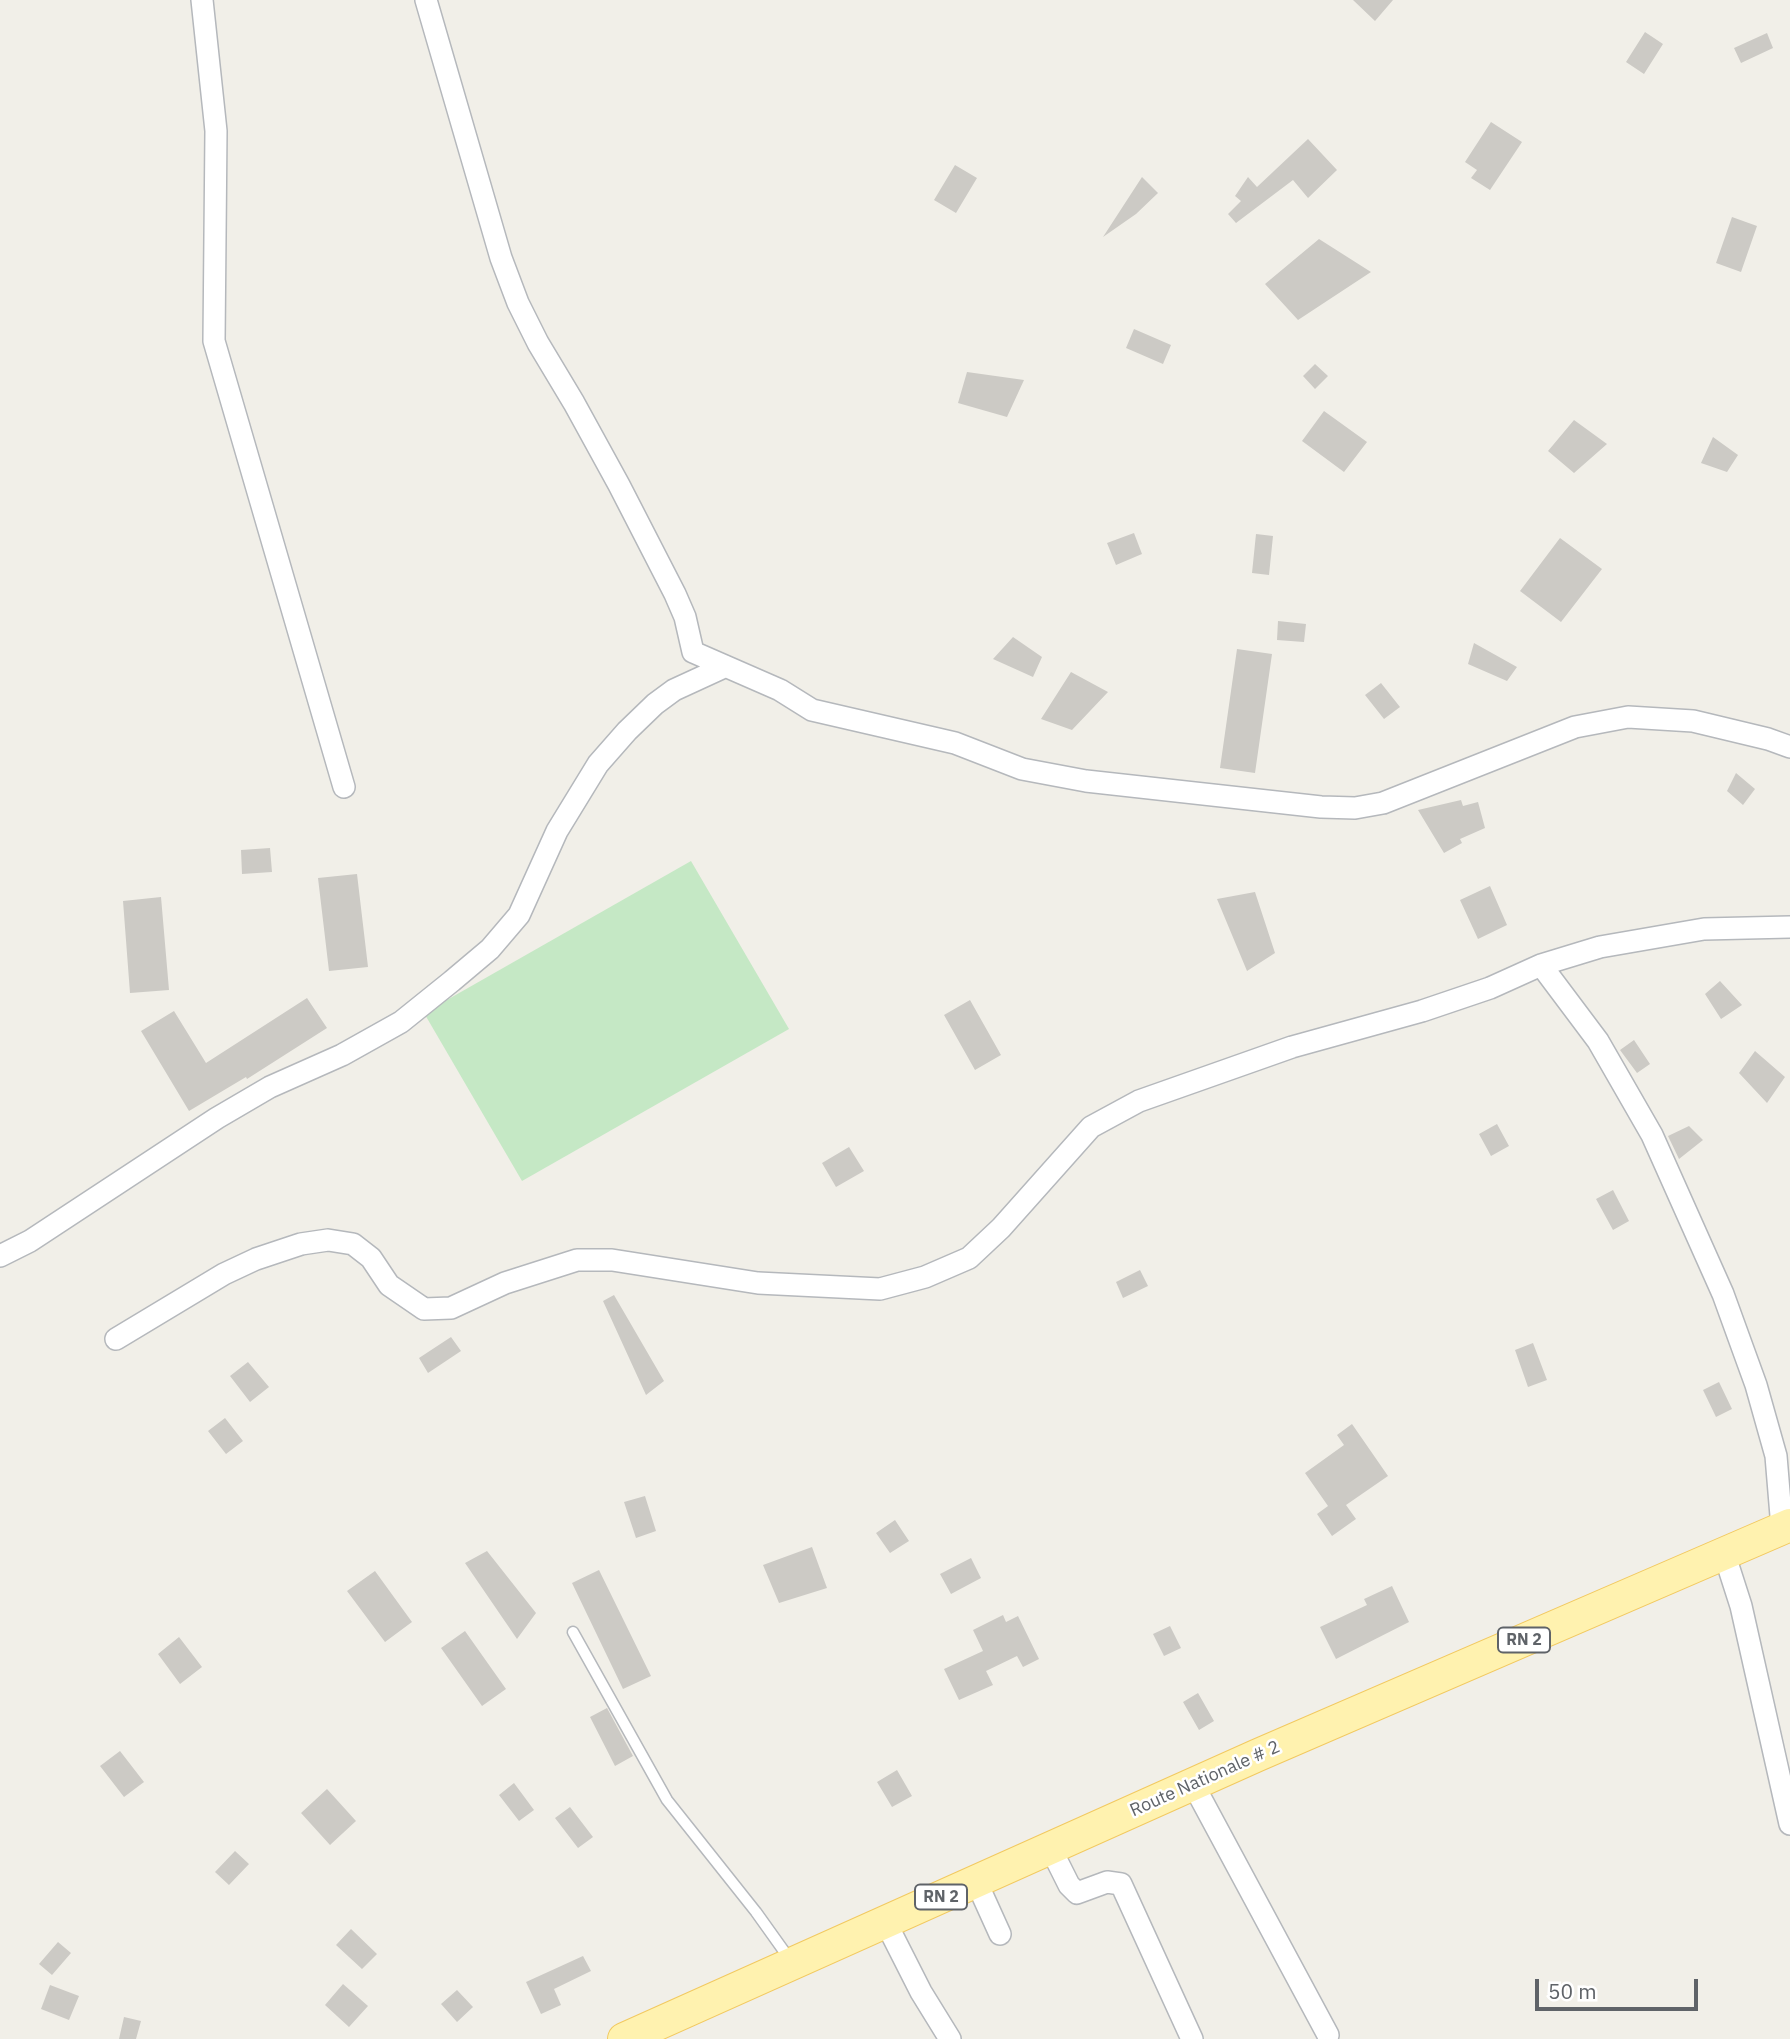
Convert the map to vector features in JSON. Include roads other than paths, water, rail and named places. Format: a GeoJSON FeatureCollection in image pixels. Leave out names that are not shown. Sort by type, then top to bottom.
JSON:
{"type":"FeatureCollection","features":[{"type":"Feature","properties":{"kind":"main road","name":"Route Nationale # 2"},"geometry":{"type":"LineString","coordinates":[[624,2039],[1193,1784],[1786,1527]]}},
{"type":"Feature","properties":{"kind":"street"},"geometry":{"type":"LineString","coordinates":[[202,0],[216,131],[214,341],[344,787]]}},
{"type":"Feature","properties":{"kind":"street"},"geometry":{"type":"LineString","coordinates":[[426,0],[501,258],[518,303],[619,485],[675,594],[685,617],[693,652],[780,690],[812,710],[955,743],[1022,769],[1086,781],[1321,807],[1355,808],[1383,803],[1575,727],[1628,716],[1693,721],[1790,747]]}},
{"type":"Feature","properties":{"kind":"street"},"geometry":{"type":"LineString","coordinates":[[0,1256],[30,1241],[217,1118],[270,1087],[342,1055],[401,1022],[452,981],[490,949],[519,915],[557,831],[598,764],[655,704],[674,690],[724,667]]}},
{"type":"Feature","properties":{"kind":"street"},"geometry":{"type":"LineString","coordinates":[[116,1339],[245,1264],[301,1244],[328,1240],[353,1244],[371,1258],[389,1285],[424,1309],[451,1308],[505,1283],[577,1261],[612,1260],[758,1283],[880,1289],[925,1277],[969,1258],[1001,1228],[1091,1127],[1139,1101],[1293,1047],[1468,996],[1541,965],[1600,947],[1704,929],[1790,927]]}},
{"type":"Feature","properties":{"kind":"street"},"geometry":{"type":"LineString","coordinates":[[1541,965],[1598,1041],[1652,1135],[1723,1294],[1756,1385],[1776,1456],[1786,1527]]}},
{"type":"Feature","properties":{"kind":"street"},"geometry":{"type":"LineString","coordinates":[[1724,1553],[1741,1606],[1790,1824]]}},
{"type":"Feature","properties":{"kind":"street"},"geometry":{"type":"LineString","coordinates":[[1193,1784],[1328,2035]]}},
{"type":"Feature","properties":{"kind":"street"},"geometry":{"type":"LineString","coordinates":[[1051,1849],[1069,1885],[1077,1893],[1107,1882],[1121,1884],[1192,2039]]}},
{"type":"Feature","properties":{"kind":"street"},"geometry":{"type":"LineString","coordinates":[[976,1881],[1000,1934]]}},
{"type":"Feature","properties":{"kind":"street"},"geometry":{"type":"LineString","coordinates":[[885,1921],[921,1992],[950,2039]]}},
{"type":"Feature","properties":{"kind":"lane"},"geometry":{"type":"LineString","coordinates":[[573,1632],[667,1800],[792,1963]]}}]}
